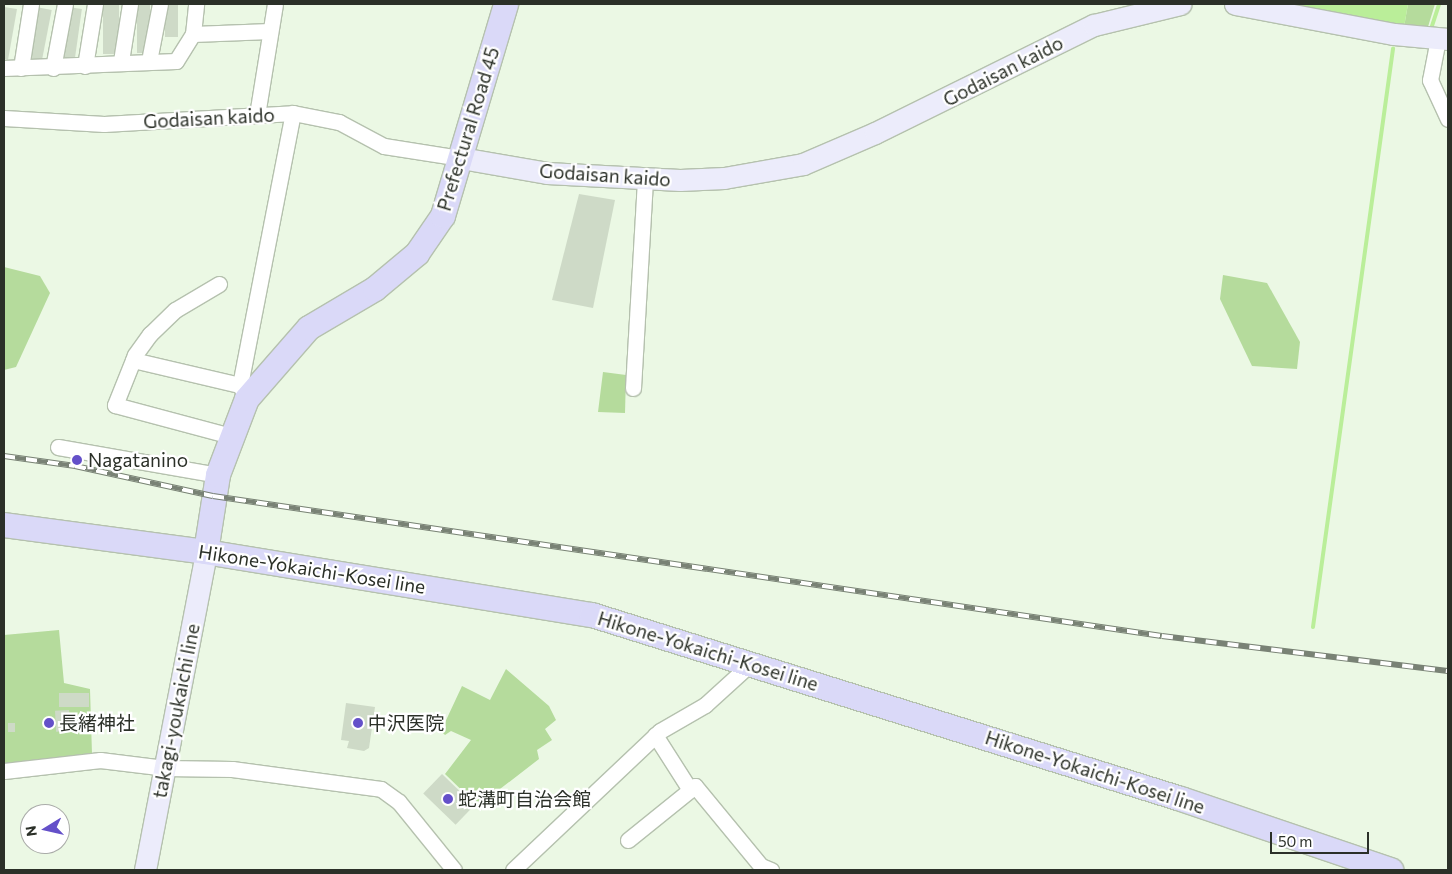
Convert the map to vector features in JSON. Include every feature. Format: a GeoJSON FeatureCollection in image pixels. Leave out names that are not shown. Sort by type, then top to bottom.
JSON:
{"type":"FeatureCollection","features":[{"type":"Feature","properties":{"kind":"main road","name":"Prefectural Road 45"},"geometry":{"type":"LineString","coordinates":[[206,552],[218,475],[243,392],[309,328],[376,288],[417,254],[443,216],[506,4]]}},
{"type":"Feature","properties":{"kind":"main road","name":"Hikone-Yokaichi-Kosei line"},"geometry":{"type":"LineString","coordinates":[[4,525],[206,552],[592,615],[1181,798],[1391,870]]}},
{"type":"Feature","properties":{"kind":"street"},"geometry":{"type":"LineString","coordinates":[[21,68],[30,4]]}},
{"type":"Feature","properties":{"kind":"street"},"geometry":{"type":"LineString","coordinates":[[53,68],[65,4]]}},
{"type":"Feature","properties":{"kind":"street"},"geometry":{"type":"LineString","coordinates":[[85,66],[96,4]]}},
{"type":"Feature","properties":{"kind":"street"},"geometry":{"type":"LineString","coordinates":[[121,61],[130,4]]}},
{"type":"Feature","properties":{"kind":"street"},"geometry":{"type":"LineString","coordinates":[[149,61],[160,4]]}},
{"type":"Feature","properties":{"kind":"street"},"geometry":{"type":"LineString","coordinates":[[4,68],[53,68],[121,61],[176,61],[193,34],[196,4]]}},
{"type":"Feature","properties":{"kind":"street"},"geometry":{"type":"LineString","coordinates":[[257,115],[275,4]]}},
{"type":"Feature","properties":{"kind":"street","name":"Godaisan kaido"},"geometry":{"type":"LineString","coordinates":[[4,118],[104,124],[293,113],[339,122],[384,146],[547,173],[645,178],[724,178],[803,164],[875,134],[1094,25],[1180,4]]}},
{"type":"Feature","properties":{"kind":"street"},"geometry":{"type":"LineString","coordinates":[[1235,4],[1443,39],[1430,80],[1448,119]]}},
{"type":"Feature","properties":{"kind":"street"},"geometry":{"type":"LineString","coordinates":[[193,34],[270,31]]}},
{"type":"Feature","properties":{"kind":"street"},"geometry":{"type":"LineString","coordinates":[[134,360],[243,392],[293,113]]}},
{"type":"Feature","properties":{"kind":"street"},"geometry":{"type":"LineString","coordinates":[[633,388],[645,178]]}},
{"type":"Feature","properties":{"kind":"street"},"geometry":{"type":"LineString","coordinates":[[219,284],[175,310],[150,334],[134,360],[115,405],[231,436]]}},
{"type":"Feature","properties":{"kind":"street"},"geometry":{"type":"LineString","coordinates":[[58,447],[218,475]]}},
{"type":"Feature","properties":{"kind":"street","name":"takagi-youkaichi line"},"geometry":{"type":"LineString","coordinates":[[145,870],[206,552]]}},
{"type":"Feature","properties":{"kind":"street"},"geometry":{"type":"LineString","coordinates":[[513,870],[656,735],[705,705],[750,664]]}},
{"type":"Feature","properties":{"kind":"street"},"geometry":{"type":"LineString","coordinates":[[656,735],[690,790]]}},
{"type":"Feature","properties":{"kind":"street"},"geometry":{"type":"LineString","coordinates":[[4,771],[100,760],[165,768],[232,769],[381,789],[399,802],[454,870]]}},
{"type":"Feature","properties":{"kind":"street"},"geometry":{"type":"LineString","coordinates":[[628,840],[695,786],[761,866],[771,870]]}},
{"type":"Feature","properties":{"kind":"shaded area"},"geometry":{"type":"Polygon","coordinates":[[[1291,4],[1408,4],[1404,27],[1291,4]]]}},
{"type":"Feature","properties":{"kind":"shaded area"},"geometry":{"type":"Polygon","coordinates":[[[1408,4],[1435,4],[1427,30],[1404,27],[1408,4]]]}},
{"type":"Feature","properties":{"kind":"shaded area"},"geometry":{"type":"Polygon","coordinates":[[[4,267],[40,276],[50,293],[16,367],[4,370],[4,267]]]}},
{"type":"Feature","properties":{"kind":"shaded area"},"geometry":{"type":"Polygon","coordinates":[[[1223,275],[1267,283],[1300,342],[1297,369],[1252,366],[1220,299],[1223,275]]]}},
{"type":"Feature","properties":{"kind":"shaded area"},"geometry":{"type":"Polygon","coordinates":[[[603,372],[626,375],[625,413],[598,412],[603,372]]]}},
{"type":"Feature","properties":{"kind":"shaded area","name":"長緒神社"},"geometry":{"type":"Polygon","coordinates":[[[59,630],[64,683],[90,689],[92,754],[4,765],[4,635],[59,630]]]}},
{"type":"Feature","properties":{"kind":"shaded area"},"geometry":{"type":"Polygon","coordinates":[[[506,669],[549,706],[556,720],[545,729],[552,740],[537,750],[539,759],[478,806],[445,774],[471,740],[451,731],[445,735],[441,731],[462,686],[490,700],[506,669]]]}},
{"type":"Feature","properties":{"kind":"building"},"geometry":{"type":"Polygon","coordinates":[[[103,4],[119,4],[119,54],[103,54],[103,4]]]}},
{"type":"Feature","properties":{"kind":"building"},"geometry":{"type":"Polygon","coordinates":[[[137,4],[150,4],[150,53],[137,53],[137,4]]]}},
{"type":"Feature","properties":{"kind":"building"},"geometry":{"type":"Polygon","coordinates":[[[165,4],[178,4],[178,37],[165,37],[165,4]]]}},
{"type":"Feature","properties":{"kind":"building"},"geometry":{"type":"Polygon","coordinates":[[[4,7],[17,9],[8,60],[4,59],[4,7]]]}},
{"type":"Feature","properties":{"kind":"building"},"geometry":{"type":"Polygon","coordinates":[[[36,7],[52,10],[42,61],[26,58],[36,7]]]}},
{"type":"Feature","properties":{"kind":"building"},"geometry":{"type":"Polygon","coordinates":[[[68,7],[82,9],[74,64],[60,62],[68,7]]]}},
{"type":"Feature","properties":{"kind":"building"},"geometry":{"type":"Polygon","coordinates":[[[579,194],[615,200],[593,308],[552,300],[579,194]]]}},
{"type":"Feature","properties":{"kind":"building"},"geometry":{"type":"Polygon","coordinates":[[[59,693],[89,693],[89,707],[59,707],[59,693]]]}},
{"type":"Feature","properties":{"kind":"building","name":"中沢医院"},"geometry":{"type":"Polygon","coordinates":[[[346,703],[375,707],[369,748],[364,751],[347,748],[349,741],[341,740],[346,703]]]}},
{"type":"Feature","properties":{"kind":"building"},"geometry":{"type":"Polygon","coordinates":[[[69,710],[70,731],[56,732],[55,711],[69,710]]]}},
{"type":"Feature","properties":{"kind":"building"},"geometry":{"type":"Polygon","coordinates":[[[8,723],[15,723],[15,732],[8,732],[8,723]]]}},
{"type":"Feature","properties":{"kind":"building","name":"蛇溝町自治会館"},"geometry":{"type":"Polygon","coordinates":[[[442,774],[474,805],[456,825],[423,793],[442,774]]]}},
{"type":"Feature","properties":{"kind":"waterway"},"geometry":{"type":"LineString","coordinates":[[1431,29],[1439,4]]}},
{"type":"Feature","properties":{"kind":"waterway"},"geometry":{"type":"LineString","coordinates":[[1313,627],[1393,49]]}},
{"type":"Feature","properties":{"kind":"railway"},"geometry":{"type":"LineString","coordinates":[[4,456],[75,466],[213,496],[1162,636],[1448,671]]}},
{"type":"Feature","properties":{"kind":"place","name":"Nagatanino"},"geometry":{"type":"Point","coordinates":[77,460]}},
{"type":"Feature","properties":{"kind":"place","name":"長緒神社"},"geometry":{"type":"Point","coordinates":[49,723]}},
{"type":"Feature","properties":{"kind":"place","name":"中沢医院"},"geometry":{"type":"Point","coordinates":[358,723]}},
{"type":"Feature","properties":{"kind":"place","name":"蛇溝町自治会館"},"geometry":{"type":"Point","coordinates":[448,799]}}]}
